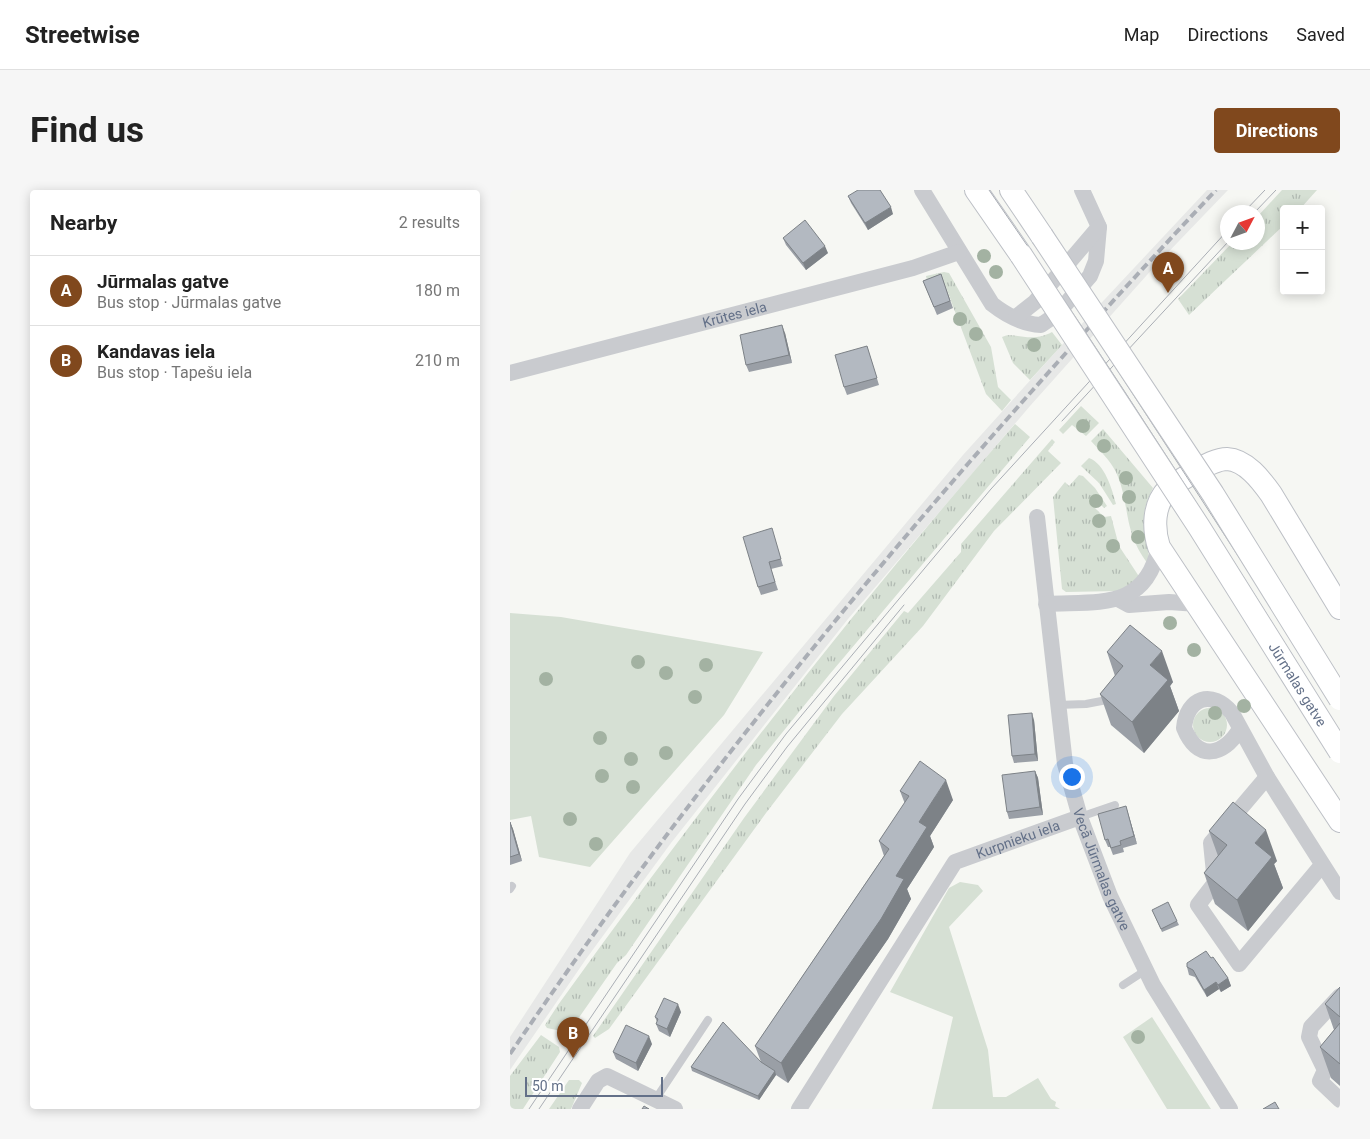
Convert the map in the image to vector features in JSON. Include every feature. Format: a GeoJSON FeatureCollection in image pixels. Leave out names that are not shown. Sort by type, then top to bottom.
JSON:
{"type":"FeatureCollection","features":[{"type":"Feature","properties":{"kind":"main road","name":"Jūrmalas gatve"},"geometry":{"type":"LineString","coordinates":[[976,190],[1022,255],[1199,527],[1340,752]]}},
{"type":"Feature","properties":{"kind":"main road","name":"Jūrmalas gatve"},"geometry":{"type":"LineString","coordinates":[[1011,190],[1212,494],[1340,699]]}},
{"type":"Feature","properties":{"kind":"main road"},"geometry":{"type":"LineString","coordinates":[[1339,604],[1271,494],[1258,476],[1241,464],[1227,459],[1216,462],[1203,467],[1168,489],[1156,513],[1156,537],[1159,548],[1198,604],[1340,821]]}},
{"type":"Feature","properties":{"kind":"street"},"geometry":{"type":"LineString","coordinates":[[922,190],[992,304],[1004,313],[1030,324],[1041,326],[1057,314],[1090,276],[1096,261],[1099,227],[1082,190]]}},
{"type":"Feature","properties":{"kind":"street"},"geometry":{"type":"LineString","coordinates":[[1016,318],[1035,302],[1099,227]]}},
{"type":"Feature","properties":{"kind":"street","name":"Krūtes iela"},"geometry":{"type":"LineString","coordinates":[[510,373],[913,268],[959,252]]}},
{"type":"Feature","properties":{"kind":"street","name":"Vecā Jūrmalas gatve"},"geometry":{"type":"LineString","coordinates":[[1037,517],[1064,764],[1080,817],[1110,896],[1153,985],[1230,1109]]}},
{"type":"Feature","properties":{"kind":"street"},"geometry":{"type":"LineString","coordinates":[[1046,604],[1118,599],[1138,589],[1146,582],[1156,562],[1159,548]]}},
{"type":"Feature","properties":{"kind":"street"},"geometry":{"type":"LineString","coordinates":[[1118,599],[1129,605],[1169,602],[1198,604]]}},
{"type":"Feature","properties":{"kind":"street"},"geometry":{"type":"LineString","coordinates":[[1240,729],[1266,777],[1340,892]]}},
{"type":"Feature","properties":{"kind":"street"},"geometry":{"type":"LineString","coordinates":[[1266,777],[1211,843],[1215,883],[1198,905],[1240,964],[1322,865]]}},
{"type":"Feature","properties":{"kind":"street","name":"Kurpnieku iela"},"geometry":{"type":"LineString","coordinates":[[799,1109],[955,862],[1080,817]]}},
{"type":"Feature","properties":{"kind":"street"},"geometry":{"type":"LineString","coordinates":[[1340,996],[1311,1027],[1309,1036],[1325,1070],[1320,1081],[1340,1100]]}},
{"type":"Feature","properties":{"kind":"street"},"geometry":{"type":"LineString","coordinates":[[580,1109],[598,1081],[607,1076],[675,1109]]}},
{"type":"Feature","properties":{"kind":"lane"},"geometry":{"type":"LineString","coordinates":[[1057,705],[1086,704],[1116,698]]}},
{"type":"Feature","properties":{"kind":"lane"},"geometry":{"type":"LineString","coordinates":[[1080,817],[1115,805]]}},
{"type":"Feature","properties":{"kind":"lane"},"geometry":{"type":"LineString","coordinates":[[1123,985],[1146,970]]}},
{"type":"Feature","properties":{"kind":"lane"},"geometry":{"type":"LineString","coordinates":[[655,1100],[708,1020]]}},
{"type":"Feature","properties":{"kind":"shaded area"},"geometry":{"type":"Polygon","coordinates":[[[1207,190],[1228,190],[1155,266],[1030,406],[848,619],[671,843],[586,959],[510,1070],[510,1037],[630,853],[963,455],[1062,345],[1207,190]]]}},
{"type":"Feature","properties":{"kind":"green space"},"geometry":{"type":"Polygon","coordinates":[[[1282,190],[1317,190],[1304,205],[1280,205],[1280,229],[1265,243],[1265,208],[1282,190]]]}},
{"type":"Feature","properties":{"kind":"green space"},"geometry":{"type":"Polygon","coordinates":[[[1225,250],[1258,250],[1189,315],[1178,299],[1225,250]]]}},
{"type":"Feature","properties":{"kind":"green space"},"geometry":{"type":"Polygon","coordinates":[[[944,272],[949,273],[991,347],[998,387],[1011,400],[1002,411],[986,394],[942,277],[927,281],[926,276],[944,272]]]}},
{"type":"Feature","properties":{"kind":"green space"},"geometry":{"type":"Polygon","coordinates":[[[1052,332],[1062,345],[1030,380],[1013,363],[1002,337],[1012,335],[1037,337],[1052,332]]]}},
{"type":"Feature","properties":{"kind":"green space"},"geometry":{"type":"Polygon","coordinates":[[[1081,406],[1099,423],[1086,436],[1072,425],[1063,434],[1059,430],[1081,406]]]}},
{"type":"Feature","properties":{"kind":"green space"},"geometry":{"type":"Polygon","coordinates":[[[1015,424],[1030,437],[829,675],[756,765],[626,955],[617,963],[571,1029],[566,1032],[547,1028],[545,1025],[558,1005],[723,782],[837,636],[1015,424]]]}},
{"type":"Feature","properties":{"kind":"green space"},"geometry":{"type":"Polygon","coordinates":[[[1103,429],[1153,488],[1144,515],[1149,552],[1148,564],[1140,552],[1130,529],[1124,496],[1116,472],[1091,441],[1103,429]]]}},
{"type":"Feature","properties":{"kind":"green space"},"geometry":{"type":"Polygon","coordinates":[[[1052,439],[1055,442],[1048,451],[1061,463],[994,531],[923,626],[842,714],[766,813],[609,1029],[595,1038],[593,1036],[744,818],[834,696],[904,611],[908,613],[961,552],[961,544],[1052,439]]]}},
{"type":"Feature","properties":{"kind":"green space"},"geometry":{"type":"Polygon","coordinates":[[[1089,458],[1095,461],[1104,471],[1116,504],[1113,505],[1099,483],[1081,466],[1089,458]]]}},
{"type":"Feature","properties":{"kind":"green space"},"geometry":{"type":"Polygon","coordinates":[[[1079,475],[1083,476],[1095,488],[1107,506],[1104,508],[1100,504],[1095,508],[1104,517],[1111,516],[1119,546],[1140,578],[1119,591],[1066,592],[1062,589],[1053,497],[1065,482],[1069,486],[1079,475]]]}},
{"type":"Feature","properties":{"kind":"green space"},"geometry":{"type":"Polygon","coordinates":[[[510,613],[561,617],[763,652],[724,715],[590,867],[539,857],[531,816],[510,820],[510,613]]]}},
{"type":"Feature","properties":{"kind":"green space"},"geometry":{"type":"Polygon","coordinates":[[[1210,708],[1222,713],[1227,725],[1222,737],[1210,742],[1198,737],[1193,725],[1198,713],[1210,708]]]}},
{"type":"Feature","properties":{"kind":"green space"},"geometry":{"type":"Polygon","coordinates":[[[960,882],[978,885],[983,891],[949,927],[988,1050],[993,1097],[1006,1097],[1038,1078],[1051,1099],[1056,1102],[1055,1106],[1060,1109],[932,1109],[953,1017],[890,992],[949,888],[960,882]]]}},
{"type":"Feature","properties":{"kind":"green space"},"geometry":{"type":"Polygon","coordinates":[[[1152,1017],[1211,1109],[1167,1109],[1123,1037],[1152,1017]]]}},
{"type":"Feature","properties":{"kind":"green space"},"geometry":{"type":"Polygon","coordinates":[[[541,1035],[559,1047],[560,1052],[523,1109],[510,1109],[510,1076],[541,1035]]]}},
{"type":"Feature","properties":{"kind":"green space"},"geometry":{"type":"Polygon","coordinates":[[[569,1080],[579,1080],[582,1083],[571,1109],[549,1109],[569,1080]]]}},
{"type":"Feature","properties":{"kind":"building"},"geometry":{"type":"Polygon","coordinates":[[[858,190],[880,190],[891,207],[865,223],[848,196],[858,190]]]}},
{"type":"Feature","properties":{"kind":"building"},"geometry":{"type":"Polygon","coordinates":[[[805,220],[825,246],[803,263],[783,238],[805,220]]]}},
{"type":"Feature","properties":{"kind":"building"},"geometry":{"type":"Polygon","coordinates":[[[941,274],[950,301],[934,307],[923,281],[941,274]]]}},
{"type":"Feature","properties":{"kind":"building"},"geometry":{"type":"Polygon","coordinates":[[[782,325],[789,355],[746,365],[740,335],[782,325]]]}},
{"type":"Feature","properties":{"kind":"building"},"geometry":{"type":"Polygon","coordinates":[[[867,346],[877,378],[844,387],[835,355],[867,346]]]}},
{"type":"Feature","properties":{"kind":"building"},"geometry":{"type":"Polygon","coordinates":[[[772,528],[781,559],[769,562],[775,582],[758,587],[743,537],[772,528]]]}},
{"type":"Feature","properties":{"kind":"building"},"geometry":{"type":"Polygon","coordinates":[[[1130,625],[1162,651],[1150,665],[1168,680],[1132,722],[1100,694],[1123,666],[1107,652],[1130,625]]]}},
{"type":"Feature","properties":{"kind":"building"},"geometry":{"type":"Polygon","coordinates":[[[1032,713],[1035,754],[1012,756],[1008,715],[1032,713]]]}},
{"type":"Feature","properties":{"kind":"building"},"geometry":{"type":"Polygon","coordinates":[[[920,761],[946,780],[919,822],[927,827],[896,876],[904,879],[881,919],[781,1063],[755,1046],[889,849],[879,841],[909,796],[900,791],[920,761]]]}},
{"type":"Feature","properties":{"kind":"building"},"geometry":{"type":"Polygon","coordinates":[[[1035,771],[1040,807],[1007,812],[1002,775],[1035,771]]]}},
{"type":"Feature","properties":{"kind":"building"},"geometry":{"type":"Polygon","coordinates":[[[1233,802],[1266,830],[1255,843],[1272,857],[1237,900],[1204,873],[1227,845],[1209,831],[1233,802]]]}},
{"type":"Feature","properties":{"kind":"building"},"geometry":{"type":"Polygon","coordinates":[[[1126,806],[1134,836],[1120,841],[1121,845],[1111,848],[1108,839],[1105,840],[1098,814],[1126,806]]]}},
{"type":"Feature","properties":{"kind":"building"},"geometry":{"type":"Polygon","coordinates":[[[510,822],[519,854],[510,857],[510,822]]]}},
{"type":"Feature","properties":{"kind":"building"},"geometry":{"type":"Polygon","coordinates":[[[1168,902],[1177,921],[1161,929],[1152,910],[1168,902]]]}},
{"type":"Feature","properties":{"kind":"building"},"geometry":{"type":"Polygon","coordinates":[[[1206,951],[1211,958],[1213,957],[1228,978],[1218,985],[1216,982],[1204,990],[1193,970],[1187,967],[1187,963],[1206,951]]]}},
{"type":"Feature","properties":{"kind":"building"},"geometry":{"type":"Polygon","coordinates":[[[1340,987],[1340,1017],[1325,1004],[1340,987]]]}},
{"type":"Feature","properties":{"kind":"building"},"geometry":{"type":"Polygon","coordinates":[[[664,998],[678,1004],[667,1029],[656,1024],[658,1019],[655,1017],[664,998]]]}},
{"type":"Feature","properties":{"kind":"building"},"geometry":{"type":"Polygon","coordinates":[[[723,1022],[761,1062],[775,1071],[758,1096],[691,1067],[723,1022]]]}},
{"type":"Feature","properties":{"kind":"building"},"geometry":{"type":"Polygon","coordinates":[[[1340,1023],[1340,1064],[1320,1047],[1340,1023]]]}},
{"type":"Feature","properties":{"kind":"building"},"geometry":{"type":"Polygon","coordinates":[[[626,1025],[649,1036],[636,1063],[613,1052],[626,1025]]]}},
{"type":"Feature","properties":{"kind":"building"},"geometry":{"type":"Polygon","coordinates":[[[1275,1102],[1279,1109],[1263,1109],[1275,1102]]]}},
{"type":"Feature","properties":{"kind":"tram line"},"geometry":{"type":"LineString","coordinates":[[989,190],[1080,324],[1168,459],[1340,732]]}},
{"type":"Feature","properties":{"kind":"tram line"},"geometry":{"type":"LineString","coordinates":[[1251,205],[1265,190]]}},
{"type":"Feature","properties":{"kind":"tram line"},"geometry":{"type":"LineString","coordinates":[[1262,205],[1276,190]]}},
{"type":"Feature","properties":{"kind":"tram line"},"geometry":{"type":"LineString","coordinates":[[529,1109],[738,799],[786,734],[991,489],[1220,239]]}},
{"type":"Feature","properties":{"kind":"tram line"},"geometry":{"type":"LineString","coordinates":[[1062,421],[1221,250]]}},
{"type":"Feature","properties":{"kind":"tram line"},"geometry":{"type":"LineString","coordinates":[[1066,291],[1257,585]]}},
{"type":"Feature","properties":{"kind":"tram line"},"geometry":{"type":"LineString","coordinates":[[539,1109],[745,804],[787,747],[904,605]]}},
{"type":"Feature","properties":{"kind":"railway"},"geometry":{"type":"LineString","coordinates":[[510,1054],[590,940],[673,827],[846,608],[1028,396],[1216,190]]}},
{"type":"Feature","properties":{"kind":"place","name":"Jūrmalas gatve"},"geometry":{"type":"Point","coordinates":[1168,293]}},
{"type":"Feature","properties":{"kind":"place","name":"Kandavas iela"},"geometry":{"type":"Point","coordinates":[573,1058]}}]}
